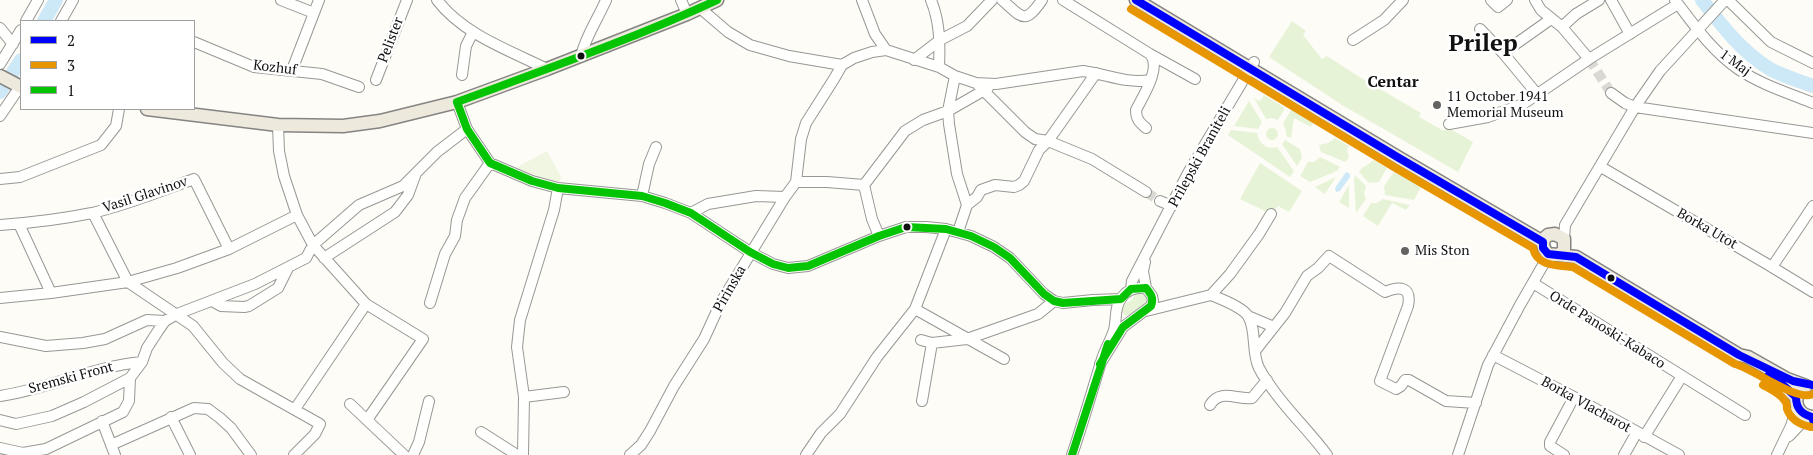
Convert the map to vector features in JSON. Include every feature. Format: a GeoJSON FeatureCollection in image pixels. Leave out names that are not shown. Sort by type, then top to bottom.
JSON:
{"type":"FeatureCollection","features":[{"type":"Feature","properties":{"kind":"main road"},"geometry":{"type":"LineString","coordinates":[[155,110],[278,125],[343,126],[380,121],[456,102],[581,56],[688,14],[717,0]]}},
{"type":"Feature","properties":{"kind":"main road"},"geometry":{"type":"LineString","coordinates":[[1136,0],[1252,66]]}},
{"type":"Feature","properties":{"kind":"main road"},"geometry":{"type":"LineString","coordinates":[[1148,0],[1252,66],[1552,247],[1576,257],[1740,355],[1783,385],[1796,402],[1801,413],[1811,418]]}},
{"type":"Feature","properties":{"kind":"main road"},"geometry":{"type":"LineString","coordinates":[[0,76],[20,86]]}},
{"type":"Feature","properties":{"kind":"main road"},"geometry":{"type":"LineString","coordinates":[[1740,355],[1748,357],[1787,379],[1810,384]]}},
{"type":"Feature","properties":{"kind":"main road"},"geometry":{"type":"LineString","coordinates":[[1796,402],[1798,392],[1810,384]]}},
{"type":"Feature","properties":{"kind":"street"},"geometry":{"type":"LineString","coordinates":[[27,20],[38,0]]}},
{"type":"Feature","properties":{"kind":"street"},"geometry":{"type":"LineString","coordinates":[[62,20],[73,0]]}},
{"type":"Feature","properties":{"kind":"street"},"geometry":{"type":"LineString","coordinates":[[281,0],[314,13]]}},
{"type":"Feature","properties":{"kind":"street"},"geometry":{"type":"LineString","coordinates":[[292,70],[319,0]]}},
{"type":"Feature","properties":{"kind":"street","name":"Pelister"},"geometry":{"type":"LineString","coordinates":[[376,80],[407,0]]}},
{"type":"Feature","properties":{"kind":"street"},"geometry":{"type":"LineString","coordinates":[[437,0],[446,11],[473,32],[547,69]]}},
{"type":"Feature","properties":{"kind":"street"},"geometry":{"type":"LineString","coordinates":[[581,56],[584,43],[606,0]]}},
{"type":"Feature","properties":{"kind":"street"},"geometry":{"type":"LineString","coordinates":[[681,0],[688,14]]}},
{"type":"Feature","properties":{"kind":"street"},"geometry":{"type":"LineString","coordinates":[[862,0],[875,34],[886,50]]}},
{"type":"Feature","properties":{"kind":"street"},"geometry":{"type":"LineString","coordinates":[[932,0],[940,40],[939,67]]}},
{"type":"Feature","properties":{"kind":"street"},"geometry":{"type":"LineString","coordinates":[[914,60],[940,40],[967,26],[992,0]]}},
{"type":"Feature","properties":{"kind":"street"},"geometry":{"type":"LineString","coordinates":[[1002,0],[1022,16],[1028,16],[1033,14],[1042,0]]}},
{"type":"Feature","properties":{"kind":"street"},"geometry":{"type":"LineString","coordinates":[[1063,0],[1150,54],[1195,79]]}},
{"type":"Feature","properties":{"kind":"street"},"geometry":{"type":"LineString","coordinates":[[1353,40],[1384,20],[1403,0]]}},
{"type":"Feature","properties":{"kind":"street"},"geometry":{"type":"LineString","coordinates":[[1491,0],[1498,7],[1507,0]]}},
{"type":"Feature","properties":{"kind":"street"},"geometry":{"type":"LineString","coordinates":[[1534,0],[1541,10],[1562,27],[1588,59]]}},
{"type":"Feature","properties":{"kind":"street"},"geometry":{"type":"LineString","coordinates":[[1562,27],[1576,14],[1600,0]]}},
{"type":"Feature","properties":{"kind":"street"},"geometry":{"type":"LineString","coordinates":[[1611,0],[1630,34]]}},
{"type":"Feature","properties":{"kind":"street"},"geometry":{"type":"LineString","coordinates":[[1458,455],[1493,355],[1552,247],[1635,107],[1660,71],[1727,0],[1771,42],[1813,63]]}},
{"type":"Feature","properties":{"kind":"street"},"geometry":{"type":"LineString","coordinates":[[1449,124],[1496,115],[1523,104],[1588,59],[1630,34],[1677,2]]}},
{"type":"Feature","properties":{"kind":"street","name":"1 Maj"},"geometry":{"type":"LineString","coordinates":[[1677,2],[1698,30],[1739,69],[1813,103]]}},
{"type":"Feature","properties":{"kind":"street"},"geometry":{"type":"LineString","coordinates":[[700,8],[728,32],[750,45],[789,56],[842,65],[863,54],[886,50],[939,67],[979,87],[1025,132],[1035,139],[1048,141],[1092,160],[1146,192]]}},
{"type":"Feature","properties":{"kind":"street"},"geometry":{"type":"LineString","coordinates":[[1503,53],[1551,19]]}},
{"type":"Feature","properties":{"kind":"street"},"geometry":{"type":"LineString","coordinates":[[0,28],[13,44]]}},
{"type":"Feature","properties":{"kind":"street"},"geometry":{"type":"LineString","coordinates":[[1480,29],[1537,94]]}},
{"type":"Feature","properties":{"kind":"street"},"geometry":{"type":"LineString","coordinates":[[0,64],[20,32]]}},
{"type":"Feature","properties":{"kind":"street"},"geometry":{"type":"LineString","coordinates":[[462,75],[466,46],[473,32]]}},
{"type":"Feature","properties":{"kind":"street","name":"Kozhuf"},"geometry":{"type":"LineString","coordinates":[[195,42],[254,67],[322,74],[359,87]]}},
{"type":"Feature","properties":{"kind":"street"},"geometry":{"type":"LineString","coordinates":[[1146,128],[1139,122],[1136,110],[1155,67],[1154,58],[1150,54]]}},
{"type":"Feature","properties":{"kind":"street","name":"Pirinska"},"geometry":{"type":"LineString","coordinates":[[633,454],[650,431],[674,386],[704,339],[721,302],[750,252],[796,182],[801,139],[806,123],[842,65]]}},
{"type":"Feature","properties":{"kind":"street","name":"Prilepski Braniteli"},"geometry":{"type":"LineString","coordinates":[[1131,289],[1132,281],[1188,173],[1252,66]]}},
{"type":"Feature","properties":{"kind":"street"},"geometry":{"type":"LineString","coordinates":[[864,185],[905,131],[923,120],[948,111],[979,87],[1083,72],[1137,82],[1150,80]]}},
{"type":"Feature","properties":{"kind":"street"},"geometry":{"type":"LineString","coordinates":[[958,232],[967,205],[977,197],[981,190],[995,185],[1014,187],[1024,181],[1039,150],[1048,141],[1096,73]]}},
{"type":"Feature","properties":{"kind":"street"},"geometry":{"type":"LineString","coordinates":[[955,76],[948,111],[951,143],[957,174],[967,205]]}},
{"type":"Feature","properties":{"kind":"street"},"geometry":{"type":"LineString","coordinates":[[0,116],[20,87]]}},
{"type":"Feature","properties":{"kind":"street"},"geometry":{"type":"LineString","coordinates":[[1611,93],[1625,103],[1635,107],[1813,132]]}},
{"type":"Feature","properties":{"kind":"street"},"geometry":{"type":"LineString","coordinates":[[456,102],[467,129],[490,163],[532,181],[558,188],[642,196],[691,213],[750,252],[773,264],[788,268],[808,266],[879,236],[906,227],[926,226],[958,232],[994,247],[1010,258],[1044,294],[1054,301],[1063,303],[1121,299]]}},
{"type":"Feature","properties":{"kind":"street"},"geometry":{"type":"LineString","coordinates":[[0,179],[20,177],[101,145],[116,126],[119,110]]}},
{"type":"Feature","properties":{"kind":"street"},"geometry":{"type":"LineString","coordinates":[[278,125],[279,151],[284,176],[297,215],[313,245],[366,304],[424,339],[368,420]]}},
{"type":"Feature","properties":{"kind":"street"},"geometry":{"type":"LineString","coordinates":[[0,420],[16,424],[52,416],[130,378],[142,362],[147,348],[165,321],[177,314],[288,268],[306,258],[313,245],[359,205],[403,186],[437,152],[467,129]]}},
{"type":"Feature","properties":{"kind":"street"},"geometry":{"type":"LineString","coordinates":[[642,196],[656,147]]}},
{"type":"Feature","properties":{"kind":"street"},"geometry":{"type":"LineString","coordinates":[[430,303],[445,254],[455,236],[457,220],[465,198],[490,163]]}},
{"type":"Feature","properties":{"kind":"street","name":"Borka Utot"},"geometry":{"type":"LineString","coordinates":[[1600,167],[1813,292]]}},
{"type":"Feature","properties":{"kind":"street"},"geometry":{"type":"LineString","coordinates":[[324,258],[395,212],[408,195],[415,175]]}},
{"type":"Feature","properties":{"kind":"street","name":"Vasil Glavinov"},"geometry":{"type":"LineString","coordinates":[[0,225],[93,213],[194,179],[229,249]]}},
{"type":"Feature","properties":{"kind":"street"},"geometry":{"type":"LineString","coordinates":[[796,182],[864,185]]}},
{"type":"Feature","properties":{"kind":"street"},"geometry":{"type":"LineString","coordinates":[[864,185],[872,219],[879,236]]}},
{"type":"Feature","properties":{"kind":"street"},"geometry":{"type":"LineString","coordinates":[[523,455],[524,397],[516,347],[520,320],[554,210],[558,188]]}},
{"type":"Feature","properties":{"kind":"street"},"geometry":{"type":"LineString","coordinates":[[691,213],[708,204],[756,196],[785,197]]}},
{"type":"Feature","properties":{"kind":"street"},"geometry":{"type":"LineString","coordinates":[[1160,201],[1172,206]]}},
{"type":"Feature","properties":{"kind":"street"},"geometry":{"type":"LineString","coordinates":[[1772,267],[1813,206]]}},
{"type":"Feature","properties":{"kind":"street"},"geometry":{"type":"LineString","coordinates":[[93,213],[128,282],[193,326],[240,379],[320,424],[315,434],[294,455]]}},
{"type":"Feature","properties":{"kind":"street"},"geometry":{"type":"LineString","coordinates":[[1146,311],[1211,294],[1230,274],[1271,214]]}},
{"type":"Feature","properties":{"kind":"street"},"geometry":{"type":"LineString","coordinates":[[0,298],[128,282],[178,268],[229,249],[297,215]]}},
{"type":"Feature","properties":{"kind":"street"},"geometry":{"type":"LineString","coordinates":[[19,224],[51,293]]}},
{"type":"Feature","properties":{"kind":"street"},"geometry":{"type":"LineString","coordinates":[[807,454],[820,433],[840,414],[877,356],[915,310],[946,229]]}},
{"type":"Feature","properties":{"kind":"street","name":"Prilepski Braniteli"},"geometry":{"type":"LineString","coordinates":[[1148,253],[1143,271],[1149,292]]}},
{"type":"Feature","properties":{"kind":"street"},"geometry":{"type":"LineString","coordinates":[[1255,351],[1286,313],[1307,276],[1329,256],[1385,292],[1396,288],[1403,289],[1408,293],[1410,299],[1408,306],[1380,381],[1396,389],[1405,380],[1409,380],[1446,401],[1476,403]]}},
{"type":"Feature","properties":{"kind":"street"},"geometry":{"type":"LineString","coordinates":[[212,301],[221,306],[249,306],[278,288],[288,268]]}},
{"type":"Feature","properties":{"kind":"street","name":"Orde Panoski-Kabaco"},"geometry":{"type":"LineString","coordinates":[[1533,283],[1745,415]]}},
{"type":"Feature","properties":{"kind":"street"},"geometry":{"type":"LineString","coordinates":[[1072,455],[1100,364],[1115,328],[1115,313],[1121,299],[1131,289],[1149,292],[1163,302],[1178,302]]}},
{"type":"Feature","properties":{"kind":"street"},"geometry":{"type":"LineString","coordinates":[[1100,364],[1117,335],[1130,321],[1146,311],[1150,306],[1152,301],[1149,292]]}},
{"type":"Feature","properties":{"kind":"street"},"geometry":{"type":"LineString","coordinates":[[1211,294],[1228,302],[1248,316],[1274,327]]}},
{"type":"Feature","properties":{"kind":"street"},"geometry":{"type":"LineString","coordinates":[[1093,300],[1115,313],[1124,321],[1130,321]]}},
{"type":"Feature","properties":{"kind":"street"},"geometry":{"type":"LineString","coordinates":[[921,340],[932,343],[967,339],[1038,314],[1054,301]]}},
{"type":"Feature","properties":{"kind":"street"},"geometry":{"type":"LineString","coordinates":[[295,409],[366,304]]}},
{"type":"Feature","properties":{"kind":"street"},"geometry":{"type":"LineString","coordinates":[[915,310],[1004,360]]}},
{"type":"Feature","properties":{"kind":"street"},"geometry":{"type":"LineString","coordinates":[[1248,316],[1253,332],[1258,367],[1277,397],[1314,437],[1327,455]]}},
{"type":"Feature","properties":{"kind":"street"},"geometry":{"type":"LineString","coordinates":[[0,337],[46,346],[83,343],[105,339],[147,320],[165,321]]}},
{"type":"Feature","properties":{"kind":"street"},"geometry":{"type":"LineString","coordinates":[[922,401],[932,343]]}},
{"type":"Feature","properties":{"kind":"street","name":"Borka Vlacharot"},"geometry":{"type":"LineString","coordinates":[[1493,355],[1679,455]]}},
{"type":"Feature","properties":{"kind":"street","name":"Sremski Front"},"geometry":{"type":"LineString","coordinates":[[0,396],[56,383],[124,363],[142,362]]}},
{"type":"Feature","properties":{"kind":"street"},"geometry":{"type":"LineString","coordinates":[[1624,455],[1682,376]]}},
{"type":"Feature","properties":{"kind":"street"},"geometry":{"type":"LineString","coordinates":[[0,448],[23,453],[47,452],[102,421],[123,412],[129,401],[130,378]]}},
{"type":"Feature","properties":{"kind":"street"},"geometry":{"type":"LineString","coordinates":[[1210,405],[1213,400],[1221,396],[1230,395],[1252,398],[1267,380]]}},
{"type":"Feature","properties":{"kind":"street"},"geometry":{"type":"LineString","coordinates":[[524,397],[564,392]]}},
{"type":"Feature","properties":{"kind":"street"},"geometry":{"type":"LineString","coordinates":[[1564,455],[1553,449],[1550,446],[1550,442],[1574,397]]}},
{"type":"Feature","properties":{"kind":"street"},"geometry":{"type":"LineString","coordinates":[[413,455],[419,442],[429,401]]}},
{"type":"Feature","properties":{"kind":"street"},"geometry":{"type":"LineString","coordinates":[[1777,455],[1785,440],[1796,402]]}},
{"type":"Feature","properties":{"kind":"street"},"geometry":{"type":"LineString","coordinates":[[350,404],[404,455]]}},
{"type":"Feature","properties":{"kind":"street"},"geometry":{"type":"LineString","coordinates":[[102,421],[113,450],[171,417],[194,408],[208,409],[231,428],[251,455]]}},
{"type":"Feature","properties":{"kind":"street"},"geometry":{"type":"LineString","coordinates":[[171,417],[190,455]]}},
{"type":"Feature","properties":{"kind":"street"},"geometry":{"type":"LineString","coordinates":[[1785,440],[1811,418]]}},
{"type":"Feature","properties":{"kind":"street"},"geometry":{"type":"LineString","coordinates":[[480,432],[517,455]]}},
{"type":"Feature","properties":{"kind":"green space"},"geometry":{"type":"Polygon","coordinates":[[[1292,21],[1306,31],[1303,35],[1322,59],[1327,56],[1421,113],[1419,117],[1444,131],[1447,127],[1473,142],[1458,172],[1342,105],[1269,57],[1292,21]]]}},
{"type":"Feature","properties":{"kind":"green space"},"geometry":{"type":"Polygon","coordinates":[[[1264,95],[1285,108],[1278,120],[1266,119],[1254,98],[1260,101],[1264,95]]]}},
{"type":"Feature","properties":{"kind":"green space"},"geometry":{"type":"Polygon","coordinates":[[[1249,101],[1262,122],[1258,129],[1234,126],[1249,101]]]}},
{"type":"Feature","properties":{"kind":"green space"},"geometry":{"type":"Polygon","coordinates":[[[1292,109],[1314,121],[1311,127],[1294,118],[1291,138],[1286,136],[1283,123],[1292,109]]]}},
{"type":"Feature","properties":{"kind":"green space"},"geometry":{"type":"Polygon","coordinates":[[[1272,128],[1278,134],[1272,140],[1266,134],[1272,128]]]}},
{"type":"Feature","properties":{"kind":"green space"},"geometry":{"type":"Polygon","coordinates":[[[1231,130],[1257,133],[1264,145],[1270,148],[1277,147],[1294,171],[1290,177],[1228,135],[1231,130]]]}},
{"type":"Feature","properties":{"kind":"green space"},"geometry":{"type":"Polygon","coordinates":[[[1335,138],[1349,146],[1347,149],[1349,157],[1345,162],[1321,152],[1319,145],[1328,143],[1335,138]]]}},
{"type":"Feature","properties":{"kind":"green space"},"geometry":{"type":"Polygon","coordinates":[[[1285,140],[1300,149],[1302,158],[1297,166],[1282,144],[1285,140]]]}},
{"type":"Feature","properties":{"kind":"green space"},"geometry":{"type":"Polygon","coordinates":[[[547,151],[561,177],[558,188],[508,172],[547,151]]]}},
{"type":"Feature","properties":{"kind":"green space"},"geometry":{"type":"Polygon","coordinates":[[[1320,157],[1340,167],[1337,171],[1310,182],[1300,176],[1308,162],[1314,162],[1320,157]]]}},
{"type":"Feature","properties":{"kind":"green space"},"geometry":{"type":"Polygon","coordinates":[[[1373,160],[1387,168],[1379,182],[1369,183],[1359,172],[1373,160]]]}},
{"type":"Feature","properties":{"kind":"green space"},"geometry":{"type":"Polygon","coordinates":[[[1260,163],[1302,191],[1289,212],[1278,206],[1271,214],[1240,199],[1260,163]]]}},
{"type":"Feature","properties":{"kind":"green space"},"geometry":{"type":"Polygon","coordinates":[[[1394,172],[1422,185],[1414,200],[1385,195],[1384,186],[1394,172]]]}},
{"type":"Feature","properties":{"kind":"green space"},"geometry":{"type":"Polygon","coordinates":[[[1355,175],[1366,186],[1364,193],[1366,199],[1356,213],[1354,180],[1355,175]]]}},
{"type":"Feature","properties":{"kind":"green space"},"geometry":{"type":"Polygon","coordinates":[[[1336,177],[1325,194],[1315,187],[1336,177]]]}},
{"type":"Feature","properties":{"kind":"green space"},"geometry":{"type":"Polygon","coordinates":[[[1349,185],[1349,208],[1339,202],[1349,185]]]}},
{"type":"Feature","properties":{"kind":"green space"},"geometry":{"type":"Polygon","coordinates":[[[1383,199],[1410,205],[1406,210],[1392,203],[1378,226],[1363,216],[1371,203],[1377,203],[1383,199]]]}},
{"type":"Feature","properties":{"kind":"green space"},"geometry":{"type":"Polygon","coordinates":[[[1139,293],[1147,298],[1147,302],[1142,308],[1126,316],[1121,311],[1123,305],[1132,300],[1135,294],[1139,293]]]}},
{"type":"Feature","properties":{"kind":"water"},"geometry":{"type":"Polygon","coordinates":[[[1346,172],[1350,174],[1350,177],[1340,191],[1336,192],[1335,188],[1346,172]]]}},
{"type":"Feature","properties":{"kind":"waterway"},"geometry":{"type":"LineString","coordinates":[[45,20],[56,0]]}},
{"type":"Feature","properties":{"kind":"waterway"},"geometry":{"type":"LineString","coordinates":[[1702,0],[1733,38],[1750,55],[1780,74],[1813,86]]}},
{"type":"Feature","properties":{"kind":"waterway"},"geometry":{"type":"LineString","coordinates":[[0,92],[20,62]]}},
{"type":"Feature","properties":{"kind":"tunnel"},"geometry":{"type":"LineString","coordinates":[[1589,59],[1611,93]]}},
{"type":"Feature","properties":{"kind":"tunnel"},"geometry":{"type":"LineString","coordinates":[[1146,192],[1160,201]]}},
{"type":"Feature","properties":{"kind":"transit line","name":"1"},"geometry":{"type":"LineString","coordinates":[[717,0],[621,41],[457,102],[467,129],[490,163],[532,181],[558,188],[642,196],[665,203],[691,213],[750,252],[773,264],[788,268],[808,266],[879,236],[906,227],[946,229],[971,236],[994,247],[1010,258],[1044,294],[1054,301],[1063,303],[1121,299],[1131,289],[1146,288],[1152,296],[1151,306],[1123,327],[1100,364]]}},
{"type":"Feature","properties":{"kind":"transit line","name":"2"},"geometry":{"type":"LineString","coordinates":[[1136,0],[1543,242],[1543,248],[1548,254],[1576,257],[1739,355],[1793,381],[1813,385]]}},
{"type":"Feature","properties":{"kind":"transit line","name":"3"},"geometry":{"type":"LineString","coordinates":[[1131,9],[1533,248],[1535,254],[1543,262],[1573,267],[1735,364],[1796,393],[1813,394]]}},
{"type":"Feature","properties":{"kind":"transit line","name":"1"},"geometry":{"type":"LineString","coordinates":[[1072,455],[1108,344]]}},
{"type":"Feature","properties":{"kind":"transit line","name":"2"},"geometry":{"type":"LineString","coordinates":[[1768,376],[1783,385],[1796,397],[1800,410],[1812,417],[1813,420]]}},
{"type":"Feature","properties":{"kind":"transit line","name":"3"},"geometry":{"type":"LineString","coordinates":[[1763,385],[1783,398],[1789,413],[1794,419],[1811,427]]}},
{"type":"Feature","properties":{"kind":"place","name":"11 October 1941 Memorial Museum"},"geometry":{"type":"Point","coordinates":[1437,105]}},
{"type":"Feature","properties":{"kind":"place","name":"Mis Ston"},"geometry":{"type":"Point","coordinates":[1405,251]}},
{"type":"Feature","properties":{"kind":"district","name":"Prilep"},"geometry":{"type":"Point","coordinates":[1483,44]}},
{"type":"Feature","properties":{"kind":"district","name":"Centar"},"geometry":{"type":"Point","coordinates":[1393,82]}}]}
